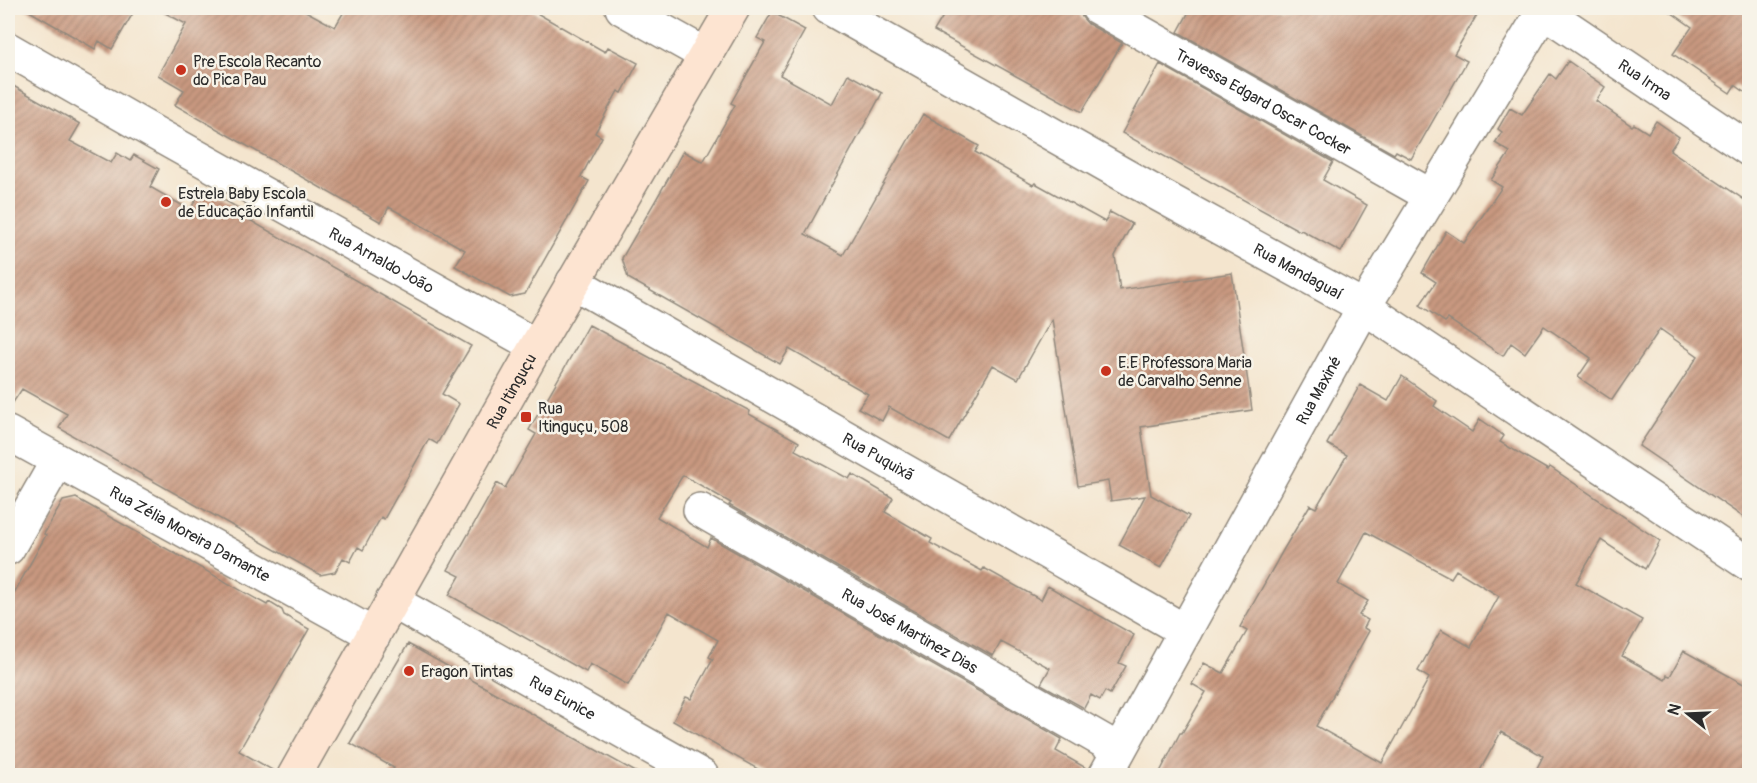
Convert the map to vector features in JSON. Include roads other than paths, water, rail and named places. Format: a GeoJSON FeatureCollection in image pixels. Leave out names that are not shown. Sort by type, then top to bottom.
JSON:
{"type":"FeatureCollection","features":[{"type":"Feature","properties":{"kind":"main road","name":"Rua Itinguçu"},"geometry":{"type":"LineString","coordinates":[[294,776],[536,346],[733,8]]}},
{"type":"Feature","properties":{"kind":"street"},"geometry":{"type":"LineString","coordinates":[[622,8],[706,55]]}},
{"type":"Feature","properties":{"kind":"street","name":"Rua Mandaguaí"},"geometry":{"type":"LineString","coordinates":[[829,8],[1146,188],[1364,307],[1749,565]]}},
{"type":"Feature","properties":{"kind":"street","name":"Travessa Edgard Oscar Cocker"},"geometry":{"type":"LineString","coordinates":[[1098,8],[1431,196]]}},
{"type":"Feature","properties":{"kind":"street","name":"Rua Maxiné"},"geometry":{"type":"LineString","coordinates":[[1112,763],[1364,307],[1541,9]]}},
{"type":"Feature","properties":{"kind":"street","name":"Rua Irma"},"geometry":{"type":"LineString","coordinates":[[1541,9],[1749,150]]}},
{"type":"Feature","properties":{"kind":"street","name":"Rua Arnaldo João"},"geometry":{"type":"LineString","coordinates":[[8,48],[170,142],[536,346]]}},
{"type":"Feature","properties":{"kind":"street","name":"Rua Puquixã"},"geometry":{"type":"LineString","coordinates":[[573,282],[1185,631]]}},
{"type":"Feature","properties":{"kind":"street","name":"Rua Zélia Moreira Damante"},"geometry":{"type":"LineString","coordinates":[[8,433],[374,635]]}},
{"type":"Feature","properties":{"kind":"street"},"geometry":{"type":"LineString","coordinates":[[8,548],[57,462]]}},
{"type":"Feature","properties":{"kind":"street","name":"Rua José Martinez Dias"},"geometry":{"type":"LineString","coordinates":[[699,510],[1112,763]]}},
{"type":"Feature","properties":{"kind":"street","name":"Rua Eunice"},"geometry":{"type":"LineString","coordinates":[[392,601],[702,776]]}},
{"type":"Feature","properties":{"kind":"place","name":"Pre Escola Recanto do Pica Pau"},"geometry":{"type":"Point","coordinates":[181,70]}},
{"type":"Feature","properties":{"kind":"place","name":"Estrela Baby Escola de Educação Infantil"},"geometry":{"type":"Point","coordinates":[166,202]}},
{"type":"Feature","properties":{"kind":"place","name":"E.E Professora Maria de Carvalho Senne"},"geometry":{"type":"Point","coordinates":[1106,371]}},
{"type":"Feature","properties":{"kind":"place","name":"Rua Itinguçu, 508"},"geometry":{"type":"Point","coordinates":[526,417]}},
{"type":"Feature","properties":{"kind":"place","name":"Eragon Tintas"},"geometry":{"type":"Point","coordinates":[409,671]}}]}
